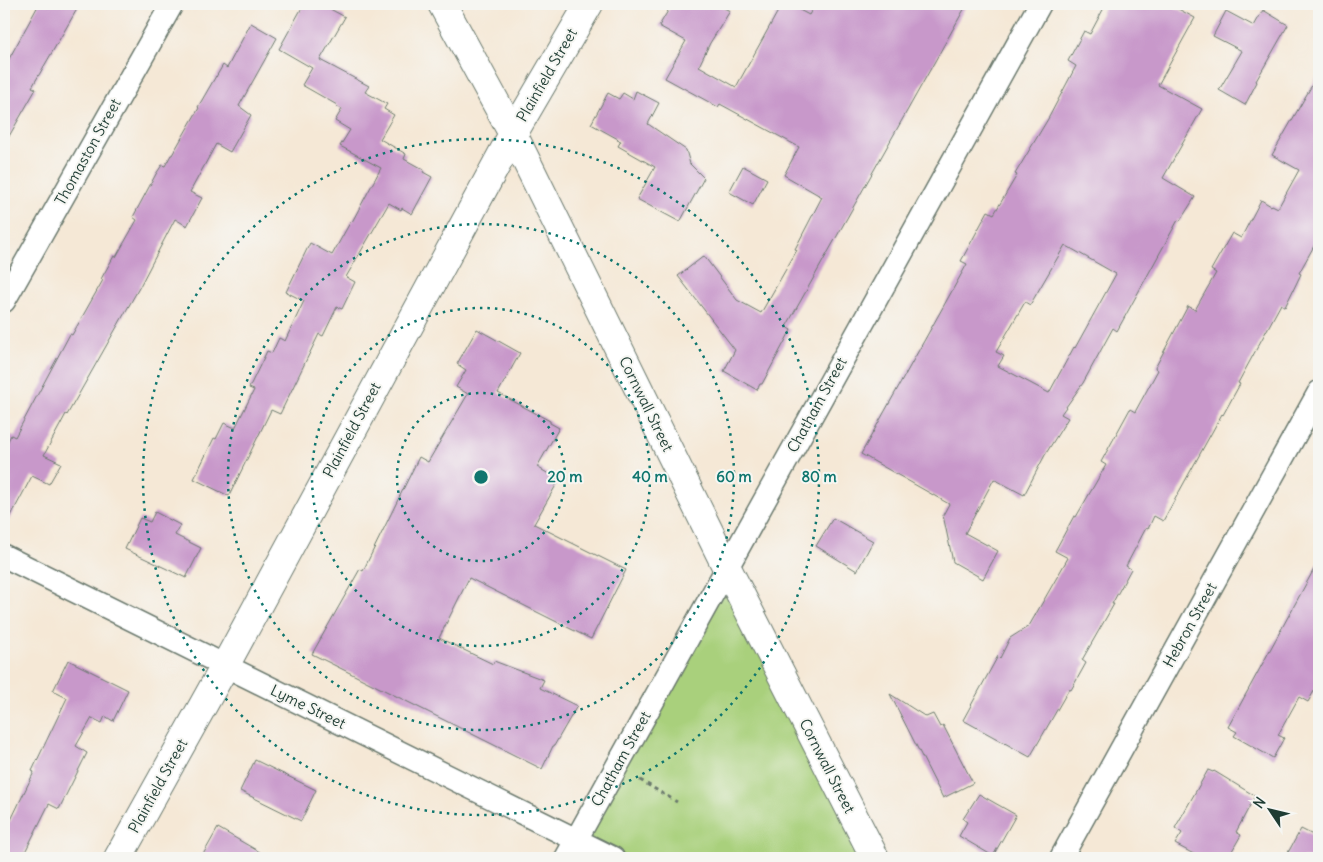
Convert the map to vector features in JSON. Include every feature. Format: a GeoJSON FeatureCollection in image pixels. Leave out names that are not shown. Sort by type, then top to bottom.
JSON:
{"type":"FeatureCollection","features":[{"type":"Feature","properties":{"kind":"street","name":"Thomaston Street"},"geometry":{"type":"LineString","coordinates":[[4,301],[172,4]]}},
{"type":"Feature","properties":{"kind":"street","name":"Cornwall Street"},"geometry":{"type":"LineString","coordinates":[[442,4],[513,134],[726,568],[875,858]]}},
{"type":"Feature","properties":{"kind":"street","name":"Plainfield Street"},"geometry":{"type":"LineString","coordinates":[[118,858],[513,134],[589,4]]}},
{"type":"Feature","properties":{"kind":"street","name":"Chatham Street"},"geometry":{"type":"LineString","coordinates":[[571,849],[1040,4]]}},
{"type":"Feature","properties":{"kind":"street","name":"Hebron Street"},"geometry":{"type":"LineString","coordinates":[[1061,858],[1319,392]]}},
{"type":"Feature","properties":{"kind":"street","name":"Lyme Street"},"geometry":{"type":"LineString","coordinates":[[4,556],[224,666],[571,849],[613,858]]}},
{"type":"Feature","properties":{"kind":"path"},"geometry":{"type":"LineString","coordinates":[[640,780],[677,802]]}},
{"type":"Feature","properties":{"kind":"green space"},"geometry":{"type":"Polygon","coordinates":[[[727,568],[875,858],[613,858],[576,839],[727,568]]]}},
{"type":"Feature","properties":{"kind":"building"},"geometry":{"type":"Polygon","coordinates":[[[39,4],[80,4],[32,87],[36,89],[4,145],[4,68],[39,4]]]}},
{"type":"Feature","properties":{"kind":"building"},"geometry":{"type":"Polygon","coordinates":[[[304,4],[321,4],[345,17],[320,60],[369,86],[365,92],[387,104],[384,109],[394,115],[380,139],[406,154],[404,159],[424,170],[423,172],[432,177],[412,214],[389,203],[346,277],[355,282],[342,309],[337,307],[323,336],[319,334],[280,414],[271,410],[229,496],[194,479],[214,438],[216,439],[224,423],[235,428],[254,390],[249,388],[267,351],[272,353],[279,338],[285,341],[304,301],[286,292],[310,243],[332,255],[381,168],[340,146],[350,130],[335,121],[342,109],[302,85],[312,68],[279,49],[304,4]]]}},
{"type":"Feature","properties":{"kind":"building"},"geometry":{"type":"Polygon","coordinates":[[[672,4],[716,4],[730,11],[710,43],[699,66],[736,87],[782,4],[788,4],[809,15],[815,4],[967,4],[786,327],[791,330],[757,390],[724,371],[735,350],[678,276],[704,256],[737,300],[761,313],[797,250],[795,249],[822,197],[784,175],[799,147],[720,104],[718,107],[665,78],[686,41],[659,26],[672,4]]]}},
{"type":"Feature","properties":{"kind":"building"},"geometry":{"type":"Polygon","coordinates":[[[1106,4],[1169,4],[1195,18],[1158,85],[1202,109],[1163,178],[1195,197],[1180,221],[1178,220],[1117,331],[1113,328],[1083,383],[1061,414],[1068,418],[1045,455],[1024,495],[994,479],[965,533],[998,551],[983,579],[953,562],[943,515],[949,504],[861,454],[967,264],[961,261],[988,211],[994,214],[1076,66],[1068,61],[1084,31],[1090,34],[1106,4]],[[1065,245],[1030,305],[1025,302],[996,352],[1004,356],[998,366],[1049,393],[1116,274],[1065,245]]]}},
{"type":"Feature","properties":{"kind":"building"},"geometry":{"type":"Polygon","coordinates":[[[1263,10],[1288,25],[1256,81],[1245,105],[1219,90],[1242,51],[1213,36],[1226,11],[1254,26],[1263,10]]]}},
{"type":"Feature","properties":{"kind":"building"},"geometry":{"type":"Polygon","coordinates":[[[251,23],[277,38],[239,106],[251,115],[230,152],[216,144],[190,192],[202,198],[187,226],[175,219],[139,288],[66,414],[44,455],[61,463],[49,484],[32,476],[4,529],[4,449],[11,435],[15,437],[70,334],[72,335],[103,280],[101,279],[114,256],[116,257],[137,220],[133,217],[156,174],[162,165],[165,166],[172,155],[223,65],[227,68],[251,23]]]}},
{"type":"Feature","properties":{"kind":"building"},"geometry":{"type":"Polygon","coordinates":[[[1319,73],[1319,237],[1299,273],[1301,274],[1285,307],[1281,304],[1238,383],[1240,384],[1163,521],[1154,516],[1148,529],[1146,528],[1126,566],[1131,569],[1112,604],[1114,604],[1082,660],[1086,663],[1030,757],[963,720],[998,656],[1000,658],[1010,638],[1029,626],[1068,558],[1055,551],[1074,516],[1076,517],[1106,465],[1101,462],[1130,409],[1135,412],[1158,370],[1155,368],[1188,306],[1195,310],[1216,273],[1211,270],[1232,233],[1241,238],[1261,200],[1278,208],[1299,170],[1272,155],[1319,73]]]}},
{"type":"Feature","properties":{"kind":"building"},"geometry":{"type":"Polygon","coordinates":[[[636,91],[659,103],[648,124],[686,150],[690,164],[704,178],[680,222],[637,199],[655,167],[618,146],[621,141],[591,124],[608,93],[619,99],[623,93],[633,99],[636,91]]]}},
{"type":"Feature","properties":{"kind":"building"},"geometry":{"type":"Polygon","coordinates":[[[743,166],[767,179],[753,205],[729,192],[743,166]]]}},
{"type":"Feature","properties":{"kind":"building"},"geometry":{"type":"Polygon","coordinates":[[[477,329],[520,353],[498,393],[550,421],[550,423],[559,428],[537,467],[559,480],[534,524],[626,570],[591,639],[469,578],[439,638],[493,664],[494,661],[544,680],[540,688],[577,706],[553,746],[542,769],[312,654],[360,569],[363,571],[419,457],[428,462],[468,394],[456,387],[466,370],[457,364],[477,329]]]}},
{"type":"Feature","properties":{"kind":"building"},"geometry":{"type":"Polygon","coordinates":[[[155,512],[180,525],[175,535],[201,548],[186,578],[125,549],[140,518],[150,522],[155,512]]]}},
{"type":"Feature","properties":{"kind":"building"},"geometry":{"type":"Polygon","coordinates":[[[833,518],[873,541],[857,571],[816,546],[833,518]]]}},
{"type":"Feature","properties":{"kind":"building"},"geometry":{"type":"Polygon","coordinates":[[[1319,560],[1319,682],[1308,702],[1299,697],[1278,735],[1284,738],[1273,758],[1234,736],[1237,732],[1228,727],[1319,560]]]}},
{"type":"Feature","properties":{"kind":"building"},"geometry":{"type":"Polygon","coordinates":[[[68,660],[128,690],[113,721],[105,716],[102,723],[92,718],[76,746],[87,753],[59,809],[49,804],[22,858],[4,858],[4,819],[10,822],[67,698],[53,691],[68,660]]]}},
{"type":"Feature","properties":{"kind":"building"},"geometry":{"type":"Polygon","coordinates":[[[890,694],[926,717],[933,714],[940,727],[943,725],[973,783],[943,798],[890,694]]]}},
{"type":"Feature","properties":{"kind":"building"},"geometry":{"type":"Polygon","coordinates":[[[255,760],[316,790],[301,821],[240,791],[255,760]]]}},
{"type":"Feature","properties":{"kind":"building"},"geometry":{"type":"Polygon","coordinates":[[[1208,770],[1214,771],[1255,796],[1236,832],[1241,835],[1228,858],[1201,858],[1175,844],[1182,833],[1175,828],[1208,770]]]}},
{"type":"Feature","properties":{"kind":"building"},"geometry":{"type":"Polygon","coordinates":[[[979,794],[1016,815],[993,856],[959,836],[967,822],[963,819],[979,794]]]}},
{"type":"Feature","properties":{"kind":"building"},"geometry":{"type":"Polygon","coordinates":[[[218,828],[270,858],[201,858],[218,828]]]}},
{"type":"Feature","properties":{"kind":"building"},"geometry":{"type":"Polygon","coordinates":[[[1301,829],[1319,838],[1319,858],[1285,858],[1301,829]]]}}]}
